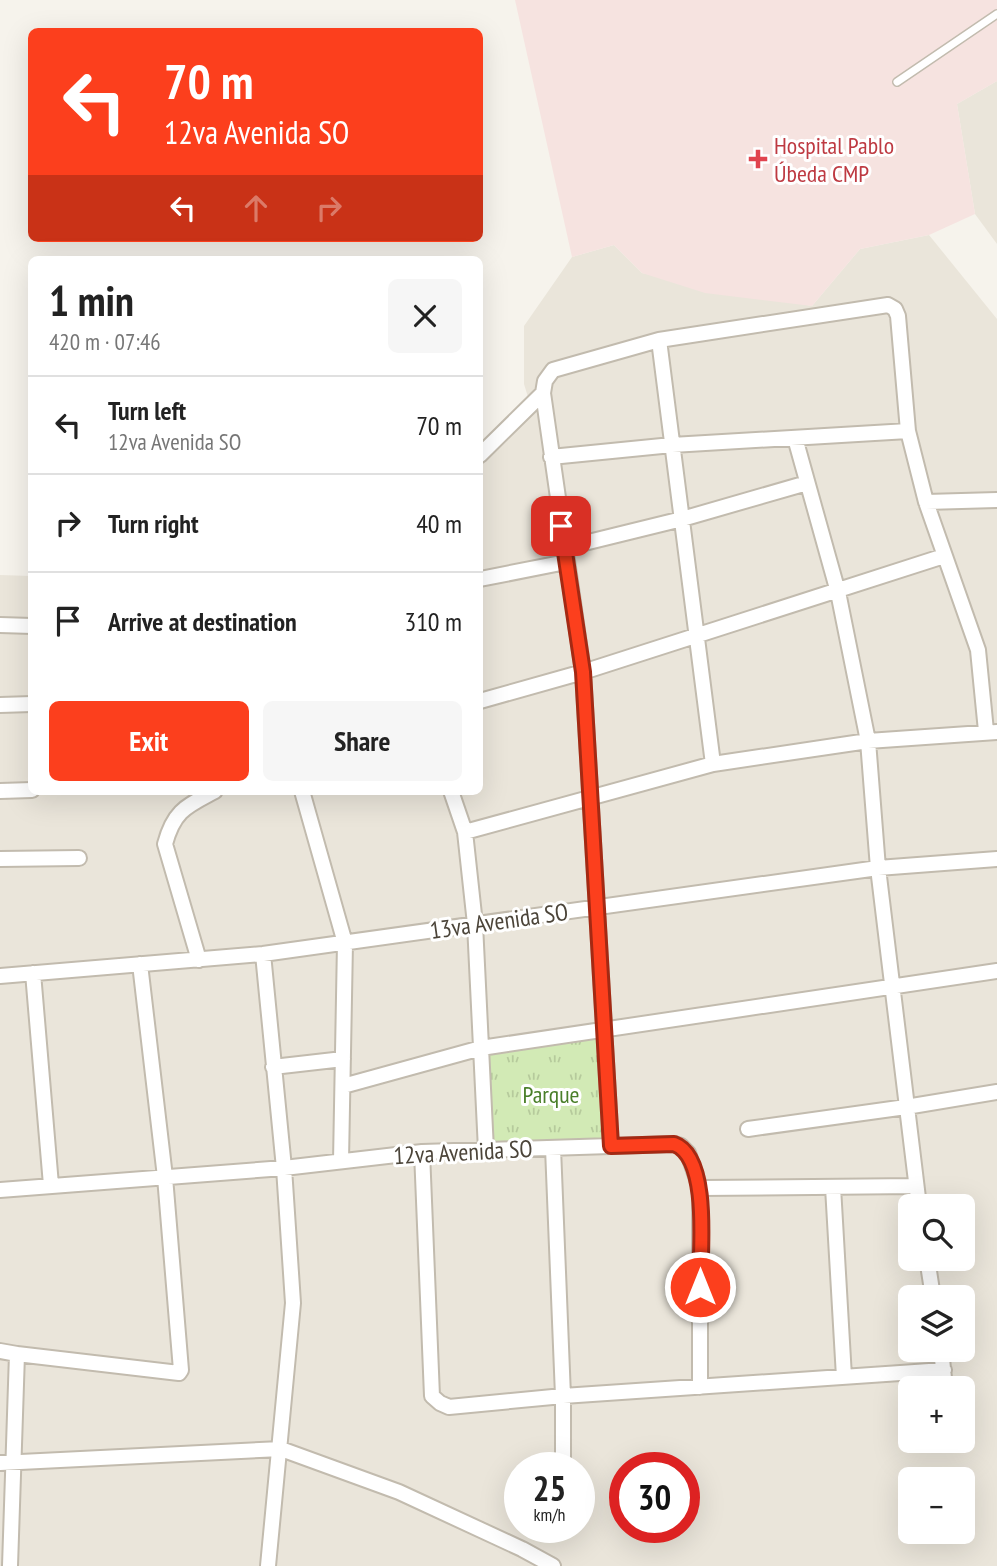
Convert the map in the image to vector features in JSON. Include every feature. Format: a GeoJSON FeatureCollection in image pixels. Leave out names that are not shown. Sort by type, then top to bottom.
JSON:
{"type":"FeatureCollection","features":[{"type":"Feature","properties":{"kind":"street"},"geometry":{"type":"LineString","coordinates":[[465,832],[590,799],[713,764],[868,741],[992,731],[978,650],[926,502],[908,431],[898,316],[895,309],[888,305],[659,340],[553,370],[545,381],[551,457],[583,672],[590,799],[611,1146]]}},
{"type":"Feature","properties":{"kind":"street"},"geometry":{"type":"LineString","coordinates":[[659,340],[713,764]]}},
{"type":"Feature","properties":{"kind":"street"},"geometry":{"type":"LineString","coordinates":[[483,451],[544,393]]}},
{"type":"Feature","properties":{"kind":"street"},"geometry":{"type":"LineString","coordinates":[[551,457],[673,445],[908,431]]}},
{"type":"Feature","properties":{"kind":"street"},"geometry":{"type":"LineString","coordinates":[[794,438],[838,592],[868,741],[878,868],[917,1194]]}},
{"type":"Feature","properties":{"kind":"street"},"geometry":{"type":"LineString","coordinates":[[483,578],[807,482]]}},
{"type":"Feature","properties":{"kind":"street"},"geometry":{"type":"LineString","coordinates":[[926,502],[997,500]]}},
{"type":"Feature","properties":{"kind":"street"},"geometry":{"type":"LineString","coordinates":[[483,700],[583,672],[944,556]]}},
{"type":"Feature","properties":{"kind":"street"},"geometry":{"type":"LineString","coordinates":[[0,625],[28,626]]}},
{"type":"Feature","properties":{"kind":"street"},"geometry":{"type":"LineString","coordinates":[[0,705],[28,704]]}},
{"type":"Feature","properties":{"kind":"street"},"geometry":{"type":"LineString","coordinates":[[0,791],[28,790]]}},
{"type":"Feature","properties":{"kind":"street"},"geometry":{"type":"LineString","coordinates":[[199,960],[165,844],[169,829],[183,808],[207,795]]}},
{"type":"Feature","properties":{"kind":"street"},"geometry":{"type":"LineString","coordinates":[[303,795],[345,943],[341,1161]]}},
{"type":"Feature","properties":{"kind":"street"},"geometry":{"type":"LineString","coordinates":[[452,795],[465,832],[475,924],[486,1150]]}},
{"type":"Feature","properties":{"kind":"street"},"geometry":{"type":"LineString","coordinates":[[0,859],[79,858]]}},
{"type":"Feature","properties":{"kind":"street","name":"13va Avenida SO"},"geometry":{"type":"LineString","coordinates":[[0,975],[263,954],[878,868],[997,859]]}},
{"type":"Feature","properties":{"kind":"street"},"geometry":{"type":"LineString","coordinates":[[263,954],[284,1168],[293,1303],[268,1566]]}},
{"type":"Feature","properties":{"kind":"street"},"geometry":{"type":"LineString","coordinates":[[0,1351],[180,1372],[165,1177],[140,964]]}},
{"type":"Feature","properties":{"kind":"street"},"geometry":{"type":"LineString","coordinates":[[343,1086],[481,1048],[997,971]]}},
{"type":"Feature","properties":{"kind":"street"},"geometry":{"type":"LineString","coordinates":[[33,973],[51,1185]]}},
{"type":"Feature","properties":{"kind":"street"},"geometry":{"type":"LineString","coordinates":[[273,1066],[343,1059]]}},
{"type":"Feature","properties":{"kind":"street"},"geometry":{"type":"LineString","coordinates":[[748,1129],[997,1091]]}},
{"type":"Feature","properties":{"kind":"street","name":"12va Avenida SO"},"geometry":{"type":"LineString","coordinates":[[0,1190],[284,1168],[422,1152],[674,1144],[681,1146],[688,1153],[700,1188],[700,1387]]}},
{"type":"Feature","properties":{"kind":"street"},"geometry":{"type":"LineString","coordinates":[[553,1148],[563,1452]]}},
{"type":"Feature","properties":{"kind":"street"},"geometry":{"type":"LineString","coordinates":[[422,1152],[432,1396],[449,1407],[563,1396],[944,1370]]}},
{"type":"Feature","properties":{"kind":"street"},"geometry":{"type":"LineString","coordinates":[[700,1188],[916,1186]]}},
{"type":"Feature","properties":{"kind":"street"},"geometry":{"type":"LineString","coordinates":[[833,1187],[844,1377]]}},
{"type":"Feature","properties":{"kind":"street"},"geometry":{"type":"LineString","coordinates":[[10,1566],[6,1463],[17,1354]]}},
{"type":"Feature","properties":{"kind":"street"},"geometry":{"type":"LineString","coordinates":[[943,1362],[944,1376]]}},
{"type":"Feature","properties":{"kind":"street"},"geometry":{"type":"LineString","coordinates":[[6,1463],[281,1449],[399,1492],[553,1566]]}},
{"type":"Feature","properties":{"kind":"street"},"geometry":{"type":"LineString","coordinates":[[520,1566],[522,1549]]}},
{"type":"Feature","properties":{"kind":"lane"},"geometry":{"type":"LineString","coordinates":[[897,82],[997,14]]}},
{"type":"Feature","properties":{"kind":"shaded area","name":"Hospital Pablo Úbeda CMP"},"geometry":{"type":"Polygon","coordinates":[[[515,0],[997,0],[997,81],[957,104],[975,214],[929,235],[860,249],[812,306],[705,293],[642,273],[614,245],[572,257],[515,0]]]}},
{"type":"Feature","properties":{"kind":"shaded area"},"geometry":{"type":"Polygon","coordinates":[[[997,81],[997,244],[975,214],[957,104],[997,81]]]}},
{"type":"Feature","properties":{"kind":"shaded area"},"geometry":{"type":"Polygon","coordinates":[[[929,235],[997,319],[997,1566],[0,1566],[0,575],[28,576],[28,795],[483,795],[483,458],[532,410],[524,384],[524,326],[572,257],[614,245],[642,273],[812,306],[860,249],[929,235]]]}},
{"type":"Feature","properties":{"kind":"green space","name":"Parque"},"geometry":{"type":"Polygon","coordinates":[[[604,1031],[611,1146],[486,1150],[481,1048],[604,1031]]]}},
{"type":"Feature","properties":{"kind":"place","name":"Hospital Pablo Úbeda CMP"},"geometry":{"type":"Point","coordinates":[758,159]}},
{"type":"Feature","properties":{"kind":"route"},"geometry":{"type":"LineString","coordinates":[[561,526],[583,672],[611,1146],[674,1144],[681,1146],[688,1153],[700,1188],[700,1287]]}}]}
